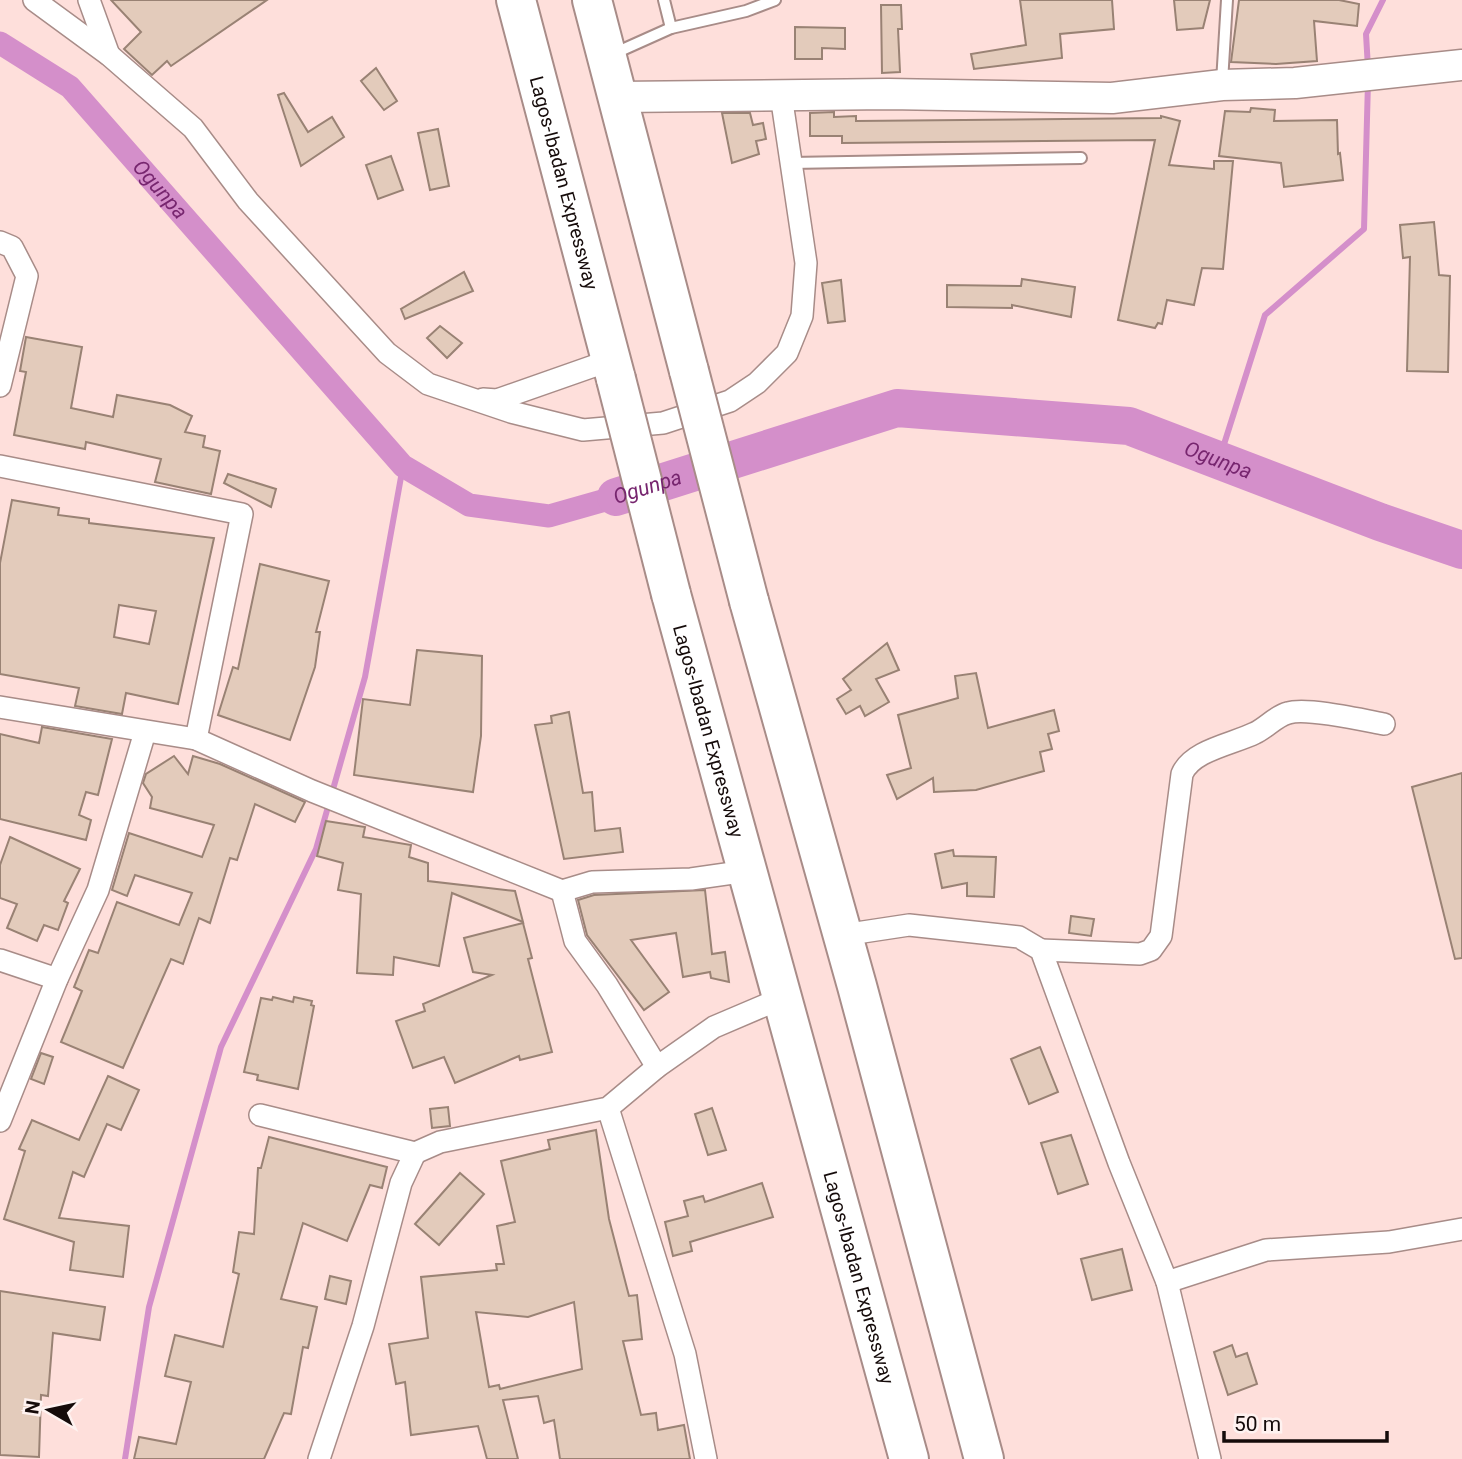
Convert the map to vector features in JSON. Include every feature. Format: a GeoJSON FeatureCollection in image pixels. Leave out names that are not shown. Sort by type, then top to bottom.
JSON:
{"type":"FeatureCollection","features":[{"type":"Feature","properties":{"kind":"highway","name":"Lagos-Ibadan Expressway"},"geometry":{"type":"LineString","coordinates":[[516,0],[671,594],[909,1459]]}},
{"type":"Feature","properties":{"kind":"highway"},"geometry":{"type":"LineString","coordinates":[[592,0],[749,601],[843,935],[984,1459]]}},
{"type":"Feature","properties":{"kind":"street"},"geometry":{"type":"LineString","coordinates":[[34,0],[109,55],[193,128],[248,201],[387,352],[428,384],[471,399],[583,430],[663,423],[730,401],[757,383],[787,353],[802,316],[806,263],[781,95]]}},
{"type":"Feature","properties":{"kind":"street"},"geometry":{"type":"LineString","coordinates":[[89,0],[109,55]]}},
{"type":"Feature","properties":{"kind":"street"},"geometry":{"type":"LineString","coordinates":[[618,97],[781,95],[1112,98],[1222,85],[1295,83],[1462,65]]}},
{"type":"Feature","properties":{"kind":"street"},"geometry":{"type":"LineString","coordinates":[[0,242],[12,247],[27,276],[0,386]]}},
{"type":"Feature","properties":{"kind":"street"},"geometry":{"type":"LineString","coordinates":[[471,399],[497,400],[614,370]]}},
{"type":"Feature","properties":{"kind":"street"},"geometry":{"type":"LineString","coordinates":[[0,466],[242,514],[196,739]]}},
{"type":"Feature","properties":{"kind":"street"},"geometry":{"type":"LineString","coordinates":[[0,707],[196,739],[312,791],[562,891],[592,882],[691,878],[747,871]]}},
{"type":"Feature","properties":{"kind":"street"},"geometry":{"type":"LineString","coordinates":[[843,935],[909,925],[1019,937],[1041,950],[1140,954],[1151,950],[1161,936],[1185,766],[1257,732],[1288,712],[1318,713],[1384,724]]}},
{"type":"Feature","properties":{"kind":"street"},"geometry":{"type":"LineString","coordinates":[[0,1121],[57,979],[98,890],[145,732]]}},
{"type":"Feature","properties":{"kind":"street"},"geometry":{"type":"LineString","coordinates":[[562,891],[575,941],[607,985],[656,1067]]}},
{"type":"Feature","properties":{"kind":"street"},"geometry":{"type":"LineString","coordinates":[[1041,950],[1119,1163],[1167,1282],[1210,1459]]}},
{"type":"Feature","properties":{"kind":"street"},"geometry":{"type":"LineString","coordinates":[[0,960],[57,979]]}},
{"type":"Feature","properties":{"kind":"street"},"geometry":{"type":"LineString","coordinates":[[260,1115],[415,1153],[440,1142],[608,1108],[656,1067],[714,1027],[782,998]]}},
{"type":"Feature","properties":{"kind":"street"},"geometry":{"type":"LineString","coordinates":[[608,1108],[684,1354],[706,1459]]}},
{"type":"Feature","properties":{"kind":"street"},"geometry":{"type":"LineString","coordinates":[[318,1459],[363,1326],[401,1183],[415,1153]]}},
{"type":"Feature","properties":{"kind":"street"},"geometry":{"type":"LineString","coordinates":[[1167,1282],[1266,1250],[1389,1242],[1462,1229]]}},
{"type":"Feature","properties":{"kind":"lane"},"geometry":{"type":"LineString","coordinates":[[664,0],[671,28]]}},
{"type":"Feature","properties":{"kind":"lane"},"geometry":{"type":"LineString","coordinates":[[607,56],[671,28],[746,11],[775,0]]}},
{"type":"Feature","properties":{"kind":"lane"},"geometry":{"type":"LineString","coordinates":[[1222,85],[1227,0]]}},
{"type":"Feature","properties":{"kind":"lane"},"geometry":{"type":"LineString","coordinates":[[791,163],[1081,158]]}},
{"type":"Feature","properties":{"kind":"building"},"geometry":{"type":"Polygon","coordinates":[[[111,0],[267,0],[171,66],[167,61],[152,75],[124,49],[141,32],[111,0]]]}},
{"type":"Feature","properties":{"kind":"building"},"geometry":{"type":"Polygon","coordinates":[[[1020,0],[1112,0],[1114,29],[1060,34],[1062,58],[974,69],[971,54],[1026,45],[1020,0]]]}},
{"type":"Feature","properties":{"kind":"building"},"geometry":{"type":"Polygon","coordinates":[[[1174,0],[1210,0],[1203,28],[1177,30],[1174,0]]]}},
{"type":"Feature","properties":{"kind":"building"},"geometry":{"type":"Polygon","coordinates":[[[1239,0],[1339,0],[1359,4],[1357,26],[1314,21],[1317,61],[1276,64],[1231,62],[1239,0]]]}},
{"type":"Feature","properties":{"kind":"building"},"geometry":{"type":"Polygon","coordinates":[[[881,5],[901,5],[902,29],[898,29],[900,72],[882,73],[881,5]]]}},
{"type":"Feature","properties":{"kind":"building"},"geometry":{"type":"Polygon","coordinates":[[[795,27],[845,28],[845,49],[822,48],[822,59],[795,59],[795,27]]]}},
{"type":"Feature","properties":{"kind":"building"},"geometry":{"type":"Polygon","coordinates":[[[376,68],[397,101],[384,110],[361,81],[376,68]]]}},
{"type":"Feature","properties":{"kind":"building"},"geometry":{"type":"Polygon","coordinates":[[[284,93],[308,132],[332,117],[344,137],[301,166],[278,95],[284,93]]]}},
{"type":"Feature","properties":{"kind":"building"},"geometry":{"type":"Polygon","coordinates":[[[1251,108],[1275,110],[1274,121],[1337,120],[1338,154],[1340,153],[1343,180],[1284,187],[1281,163],[1219,156],[1225,111],[1250,112],[1251,108]]]}},
{"type":"Feature","properties":{"kind":"building"},"geometry":{"type":"Polygon","coordinates":[[[834,112],[834,117],[856,116],[856,121],[1161,116],[1180,121],[1169,165],[1214,169],[1214,161],[1233,161],[1223,269],[1202,268],[1194,305],[1167,300],[1162,324],[1158,323],[1155,328],[1118,320],[1155,140],[842,143],[842,136],[810,136],[810,113],[834,112]]]}},
{"type":"Feature","properties":{"kind":"building"},"geometry":{"type":"Polygon","coordinates":[[[722,113],[750,113],[753,125],[763,123],[766,139],[756,141],[759,154],[732,163],[722,113]]]}},
{"type":"Feature","properties":{"kind":"building"},"geometry":{"type":"Polygon","coordinates":[[[438,129],[449,186],[430,190],[418,133],[438,129]]]}},
{"type":"Feature","properties":{"kind":"building"},"geometry":{"type":"Polygon","coordinates":[[[391,156],[403,190],[378,199],[366,165],[391,156]]]}},
{"type":"Feature","properties":{"kind":"building"},"geometry":{"type":"Polygon","coordinates":[[[1434,222],[1439,275],[1450,276],[1448,372],[1407,371],[1410,257],[1403,258],[1400,225],[1434,222]]]}},
{"type":"Feature","properties":{"kind":"building"},"geometry":{"type":"Polygon","coordinates":[[[464,272],[473,291],[405,319],[401,309],[464,272]]]}},
{"type":"Feature","properties":{"kind":"building"},"geometry":{"type":"Polygon","coordinates":[[[1022,279],[1075,287],[1071,317],[1012,305],[1012,308],[947,307],[947,285],[1021,286],[1022,279]]]}},
{"type":"Feature","properties":{"kind":"building"},"geometry":{"type":"Polygon","coordinates":[[[841,280],[845,321],[828,323],[822,283],[841,280]]]}},
{"type":"Feature","properties":{"kind":"building"},"geometry":{"type":"Polygon","coordinates":[[[440,326],[462,343],[447,358],[427,338],[440,326]]]}},
{"type":"Feature","properties":{"kind":"building"},"geometry":{"type":"Polygon","coordinates":[[[26,337],[82,347],[71,408],[113,417],[117,395],[170,405],[192,416],[185,432],[205,436],[203,447],[220,451],[211,494],[155,482],[161,459],[86,442],[85,449],[14,435],[26,372],[20,371],[26,337]]]}},
{"type":"Feature","properties":{"kind":"building"},"geometry":{"type":"Polygon","coordinates":[[[228,474],[276,489],[271,507],[224,483],[228,474]]]}},
{"type":"Feature","properties":{"kind":"building"},"geometry":{"type":"Polygon","coordinates":[[[12,500],[59,508],[58,515],[89,519],[89,523],[214,538],[178,704],[126,693],[122,714],[75,706],[79,688],[0,674],[0,563],[12,500]],[[119,605],[114,637],[149,644],[156,611],[119,605]]]}},
{"type":"Feature","properties":{"kind":"building"},"geometry":{"type":"Polygon","coordinates":[[[260,564],[329,581],[316,632],[320,632],[315,667],[290,740],[218,715],[233,667],[238,669],[260,564]]]}},
{"type":"Feature","properties":{"kind":"building"},"geometry":{"type":"Polygon","coordinates":[[[887,643],[899,670],[876,679],[889,702],[865,716],[860,706],[846,714],[837,699],[851,690],[843,679],[887,643]]]}},
{"type":"Feature","properties":{"kind":"building"},"geometry":{"type":"Polygon","coordinates":[[[417,650],[482,656],[481,736],[473,792],[354,775],[363,699],[410,705],[417,650]]]}},
{"type":"Feature","properties":{"kind":"building"},"geometry":{"type":"Polygon","coordinates":[[[976,673],[988,728],[1054,710],[1059,731],[1048,734],[1052,749],[1040,752],[1044,771],[976,790],[934,792],[933,778],[897,799],[887,775],[911,768],[898,715],[958,698],[955,676],[976,673]]]}},
{"type":"Feature","properties":{"kind":"building"},"geometry":{"type":"Polygon","coordinates":[[[569,712],[583,793],[592,792],[595,831],[620,828],[623,852],[564,859],[535,725],[552,723],[551,716],[569,712]]]}},
{"type":"Feature","properties":{"kind":"building"},"geometry":{"type":"Polygon","coordinates":[[[42,727],[112,739],[98,795],[86,792],[79,815],[91,820],[86,840],[0,819],[0,734],[39,743],[42,727]]]}},
{"type":"Feature","properties":{"kind":"building"},"geometry":{"type":"Polygon","coordinates":[[[174,756],[188,774],[193,756],[220,764],[305,802],[295,822],[255,804],[237,860],[230,858],[210,923],[199,918],[183,964],[171,959],[123,1068],[61,1042],[82,991],[74,987],[89,950],[98,953],[117,902],[179,925],[192,893],[135,875],[127,896],[112,890],[129,833],[202,857],[214,825],[150,808],[152,797],[143,783],[146,774],[174,756]]]}},
{"type":"Feature","properties":{"kind":"building"},"geometry":{"type":"Polygon","coordinates":[[[1462,773],[1462,958],[1455,959],[1412,787],[1462,773]]]}},
{"type":"Feature","properties":{"kind":"building"},"geometry":{"type":"Polygon","coordinates":[[[326,821],[365,827],[363,837],[411,845],[409,857],[428,863],[428,881],[515,891],[523,922],[452,893],[439,966],[394,957],[393,975],[357,973],[361,894],[338,890],[343,863],[317,856],[326,821]]]}},
{"type":"Feature","properties":{"kind":"building"},"geometry":{"type":"Polygon","coordinates":[[[10,837],[80,869],[64,901],[68,903],[58,930],[44,925],[37,941],[7,928],[17,904],[0,898],[0,865],[10,837]]]}},
{"type":"Feature","properties":{"kind":"building"},"geometry":{"type":"Polygon","coordinates":[[[953,850],[954,856],[996,857],[994,897],[967,896],[967,883],[942,888],[935,854],[953,850]]]}},
{"type":"Feature","properties":{"kind":"building"},"geometry":{"type":"Polygon","coordinates":[[[705,890],[712,954],[725,952],[729,982],[711,978],[710,972],[683,977],[676,933],[631,940],[669,992],[644,1010],[587,935],[578,900],[594,895],[705,890]]]}},
{"type":"Feature","properties":{"kind":"building"},"geometry":{"type":"Polygon","coordinates":[[[1071,916],[1094,919],[1091,936],[1069,933],[1071,916]]]}},
{"type":"Feature","properties":{"kind":"building"},"geometry":{"type":"Polygon","coordinates":[[[523,923],[532,958],[528,959],[552,1052],[520,1060],[519,1056],[455,1083],[444,1057],[413,1068],[396,1021],[425,1011],[423,1004],[492,975],[473,972],[464,938],[523,923]]]}},
{"type":"Feature","properties":{"kind":"building"},"geometry":{"type":"Polygon","coordinates":[[[273,997],[293,1002],[294,997],[312,1001],[311,1005],[314,1006],[298,1089],[257,1080],[258,1075],[244,1072],[261,998],[272,1000],[273,997]]]}},
{"type":"Feature","properties":{"kind":"building"},"geometry":{"type":"Polygon","coordinates":[[[1040,1047],[1058,1092],[1029,1104],[1011,1059],[1040,1047]]]}},
{"type":"Feature","properties":{"kind":"building"},"geometry":{"type":"Polygon","coordinates":[[[41,1053],[53,1057],[44,1084],[31,1079],[41,1053]]]}},
{"type":"Feature","properties":{"kind":"building"},"geometry":{"type":"Polygon","coordinates":[[[108,1076],[139,1090],[121,1130],[107,1124],[84,1177],[73,1172],[59,1218],[129,1226],[123,1277],[70,1270],[74,1242],[4,1219],[25,1151],[19,1149],[32,1120],[79,1140],[108,1076]]]}},
{"type":"Feature","properties":{"kind":"building"},"geometry":{"type":"Polygon","coordinates":[[[448,1107],[450,1126],[432,1128],[430,1109],[448,1107]]]}},
{"type":"Feature","properties":{"kind":"building"},"geometry":{"type":"Polygon","coordinates":[[[712,1108],[726,1150],[708,1155],[695,1114],[712,1108]]]}},
{"type":"Feature","properties":{"kind":"building"},"geometry":{"type":"Polygon","coordinates":[[[596,1130],[609,1219],[629,1296],[637,1295],[642,1339],[623,1341],[641,1415],[656,1413],[658,1430],[684,1425],[690,1459],[560,1459],[554,1420],[544,1423],[538,1396],[503,1400],[518,1459],[487,1459],[478,1426],[411,1435],[405,1382],[396,1384],[389,1344],[428,1338],[421,1277],[497,1270],[496,1264],[504,1264],[497,1226],[515,1222],[501,1161],[550,1149],[548,1140],[596,1130]],[[574,1302],[528,1317],[476,1312],[489,1387],[499,1385],[500,1389],[582,1369],[574,1302]]]}},
{"type":"Feature","properties":{"kind":"building"},"geometry":{"type":"Polygon","coordinates":[[[1071,1135],[1088,1184],[1058,1194],[1041,1143],[1071,1135]]]}},
{"type":"Feature","properties":{"kind":"building"},"geometry":{"type":"Polygon","coordinates":[[[269,1137],[387,1167],[382,1188],[370,1185],[347,1241],[303,1223],[281,1299],[317,1307],[308,1348],[303,1347],[291,1414],[284,1413],[264,1459],[134,1459],[139,1437],[176,1444],[191,1382],[165,1376],[175,1335],[223,1347],[239,1274],[233,1272],[239,1232],[254,1234],[258,1168],[261,1168],[269,1137]]]}},
{"type":"Feature","properties":{"kind":"building"},"geometry":{"type":"Polygon","coordinates":[[[460,1173],[484,1194],[439,1245],[415,1224],[460,1173]]]}},
{"type":"Feature","properties":{"kind":"building"},"geometry":{"type":"Polygon","coordinates":[[[762,1183],[773,1217],[690,1242],[692,1251],[673,1256],[665,1222],[688,1216],[684,1201],[703,1196],[705,1202],[762,1183]]]}},
{"type":"Feature","properties":{"kind":"building"},"geometry":{"type":"Polygon","coordinates":[[[1122,1249],[1132,1290],[1092,1300],[1081,1259],[1122,1249]]]}},
{"type":"Feature","properties":{"kind":"building"},"geometry":{"type":"Polygon","coordinates":[[[330,1276],[351,1281],[346,1304],[325,1299],[330,1276]]]}},
{"type":"Feature","properties":{"kind":"building"},"geometry":{"type":"Polygon","coordinates":[[[0,1291],[105,1307],[100,1340],[53,1333],[48,1396],[41,1395],[39,1457],[0,1455],[0,1291]]]}},
{"type":"Feature","properties":{"kind":"building"},"geometry":{"type":"Polygon","coordinates":[[[1232,1345],[1236,1357],[1247,1353],[1257,1384],[1228,1395],[1214,1352],[1232,1345]]]}},
{"type":"Feature","properties":{"kind":"waterway"},"geometry":{"type":"LineString","coordinates":[[1368,68],[1366,34],[1383,0]]}},
{"type":"Feature","properties":{"kind":"waterway","name":"Ogunpa"},"geometry":{"type":"LineString","coordinates":[[0,43],[70,87],[403,466],[469,505],[549,516],[616,497]]}},
{"type":"Feature","properties":{"kind":"waterway"},"geometry":{"type":"LineString","coordinates":[[1219,460],[1265,315],[1364,229],[1368,82]]}},
{"type":"Feature","properties":{"kind":"waterway","name":"Ogunpa"},"geometry":{"type":"LineString","coordinates":[[616,497],[897,408],[1129,426],[1380,522],[1462,550]]}},
{"type":"Feature","properties":{"kind":"waterway"},"geometry":{"type":"LineString","coordinates":[[125,1459],[149,1307],[221,1047],[316,849],[365,677],[403,466]]}}]}
